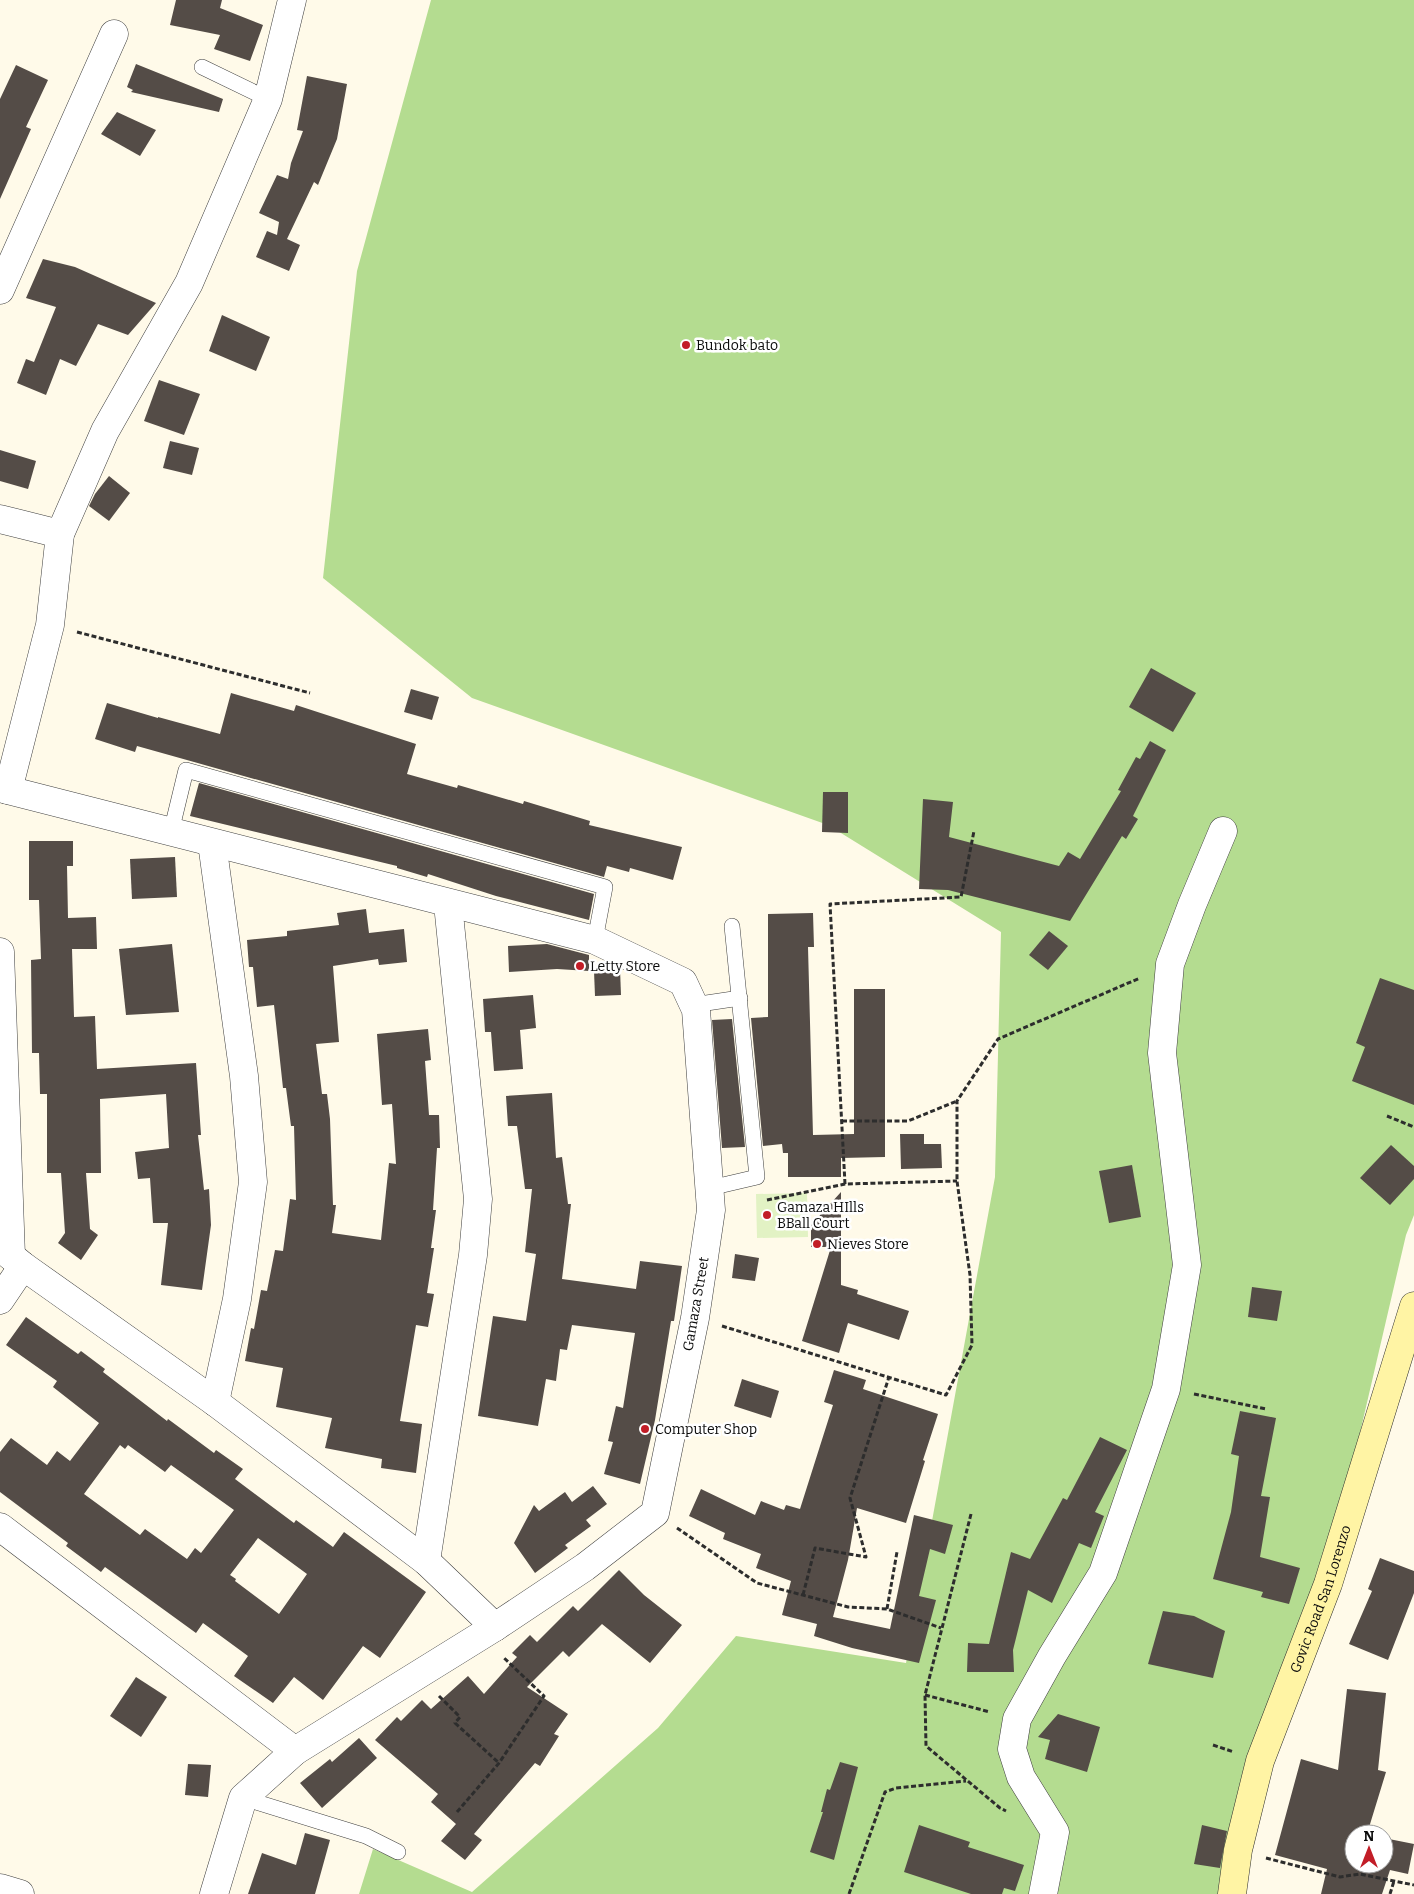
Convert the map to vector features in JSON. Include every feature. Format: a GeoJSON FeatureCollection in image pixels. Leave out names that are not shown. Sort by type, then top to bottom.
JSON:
{"type":"FeatureCollection","features":[{"type":"Feature","properties":{"kind":"main road","name":"Govic Road San Lorenzo"},"geometry":{"type":"LineString","coordinates":[[1232,1894],[1238,1850],[1260,1761],[1328,1584],[1414,1306]]}},
{"type":"Feature","properties":{"kind":"street"},"geometry":{"type":"LineString","coordinates":[[4,789],[50,625],[60,534],[105,431],[189,283],[268,99],[292,0]]}},
{"type":"Feature","properties":{"kind":"street"},"geometry":{"type":"LineString","coordinates":[[0,290],[114,34]]}},
{"type":"Feature","properties":{"kind":"street"},"geometry":{"type":"LineString","coordinates":[[0,519],[60,534]]}},
{"type":"Feature","properties":{"kind":"street","name":"Gamaza Street"},"geometry":{"type":"LineString","coordinates":[[4,789],[594,940],[684,982],[696,1010],[711,1210],[695,1318],[655,1513]]}},
{"type":"Feature","properties":{"kind":"street"},"geometry":{"type":"LineString","coordinates":[[1043,1894],[1055,1832],[1021,1777],[1012,1749],[1017,1719],[1052,1656],[1103,1573],[1166,1389],[1187,1265],[1162,1053],[1170,964],[1223,831]]}},
{"type":"Feature","properties":{"kind":"street"},"geometry":{"type":"LineString","coordinates":[[212,843],[244,1076],[253,1182],[237,1299],[215,1402]]}},
{"type":"Feature","properties":{"kind":"street"},"geometry":{"type":"LineString","coordinates":[[426,1561],[472,1255],[478,1199],[448,904]]}},
{"type":"Feature","properties":{"kind":"street"},"geometry":{"type":"LineString","coordinates":[[0,952],[11,1257],[0,1300]]}},
{"type":"Feature","properties":{"kind":"street"},"geometry":{"type":"LineString","coordinates":[[11,1257],[215,1402],[426,1561],[488,1631]]}},
{"type":"Feature","properties":{"kind":"street"},"geometry":{"type":"LineString","coordinates":[[214,1894],[243,1798],[295,1751],[488,1631],[585,1567],[655,1513]]}},
{"type":"Feature","properties":{"kind":"street"},"geometry":{"type":"LineString","coordinates":[[0,1527],[295,1751]]}},
{"type":"Feature","properties":{"kind":"street"},"geometry":{"type":"LineString","coordinates":[[0,1888],[20,1894]]}},
{"type":"Feature","properties":{"kind":"lane"},"geometry":{"type":"LineString","coordinates":[[202,67],[268,99]]}},
{"type":"Feature","properties":{"kind":"lane"},"geometry":{"type":"LineString","coordinates":[[171,832],[186,770],[605,886],[594,940]]}},
{"type":"Feature","properties":{"kind":"lane"},"geometry":{"type":"LineString","coordinates":[[710,1188],[757,1177],[732,926]]}},
{"type":"Feature","properties":{"kind":"lane"},"geometry":{"type":"LineString","coordinates":[[693,1006],[740,998]]}},
{"type":"Feature","properties":{"kind":"lane"},"geometry":{"type":"LineString","coordinates":[[243,1798],[366,1836],[398,1852]]}},
{"type":"Feature","properties":{"kind":"path"},"geometry":{"type":"LineString","coordinates":[[50,625],[310,693]]}},
{"type":"Feature","properties":{"kind":"path"},"geometry":{"type":"LineString","coordinates":[[845,1184],[830,904],[961,897],[974,831]]}},
{"type":"Feature","properties":{"kind":"path"},"geometry":{"type":"LineString","coordinates":[[695,1318],[946,1395],[972,1345],[970,1275],[957,1181],[957,1101],[998,1039],[1170,964]]}},
{"type":"Feature","properties":{"kind":"path"},"geometry":{"type":"LineString","coordinates":[[842,1121],[908,1121],[957,1101]]}},
{"type":"Feature","properties":{"kind":"path"},"geometry":{"type":"LineString","coordinates":[[1387,1116],[1414,1127]]}},
{"type":"Feature","properties":{"kind":"path"},"geometry":{"type":"LineString","coordinates":[[759,1201],[845,1184],[957,1181]]}},
{"type":"Feature","properties":{"kind":"path"},"geometry":{"type":"LineString","coordinates":[[803,1595],[815,1548],[866,1557],[850,1498],[888,1377]]}},
{"type":"Feature","properties":{"kind":"path"},"geometry":{"type":"LineString","coordinates":[[1166,1389],[1266,1409]]}},
{"type":"Feature","properties":{"kind":"path"},"geometry":{"type":"LineString","coordinates":[[655,1513],[757,1583],[848,1607],[887,1608],[940,1628]]}},
{"type":"Feature","properties":{"kind":"path"},"geometry":{"type":"LineString","coordinates":[[971,1514],[940,1628],[925,1694],[926,1746],[1000,1808],[1008,1811]]}},
{"type":"Feature","properties":{"kind":"path"},"geometry":{"type":"LineString","coordinates":[[887,1608],[897,1552]]}},
{"type":"Feature","properties":{"kind":"path"},"geometry":{"type":"LineString","coordinates":[[458,1812],[499,1763],[544,1696],[488,1631]]}},
{"type":"Feature","properties":{"kind":"path"},"geometry":{"type":"LineString","coordinates":[[417,1674],[460,1718],[455,1723],[499,1763]]}},
{"type":"Feature","properties":{"kind":"path"},"geometry":{"type":"LineString","coordinates":[[925,1694],[1017,1719]]}},
{"type":"Feature","properties":{"kind":"path"},"geometry":{"type":"LineString","coordinates":[[849,1894],[885,1792],[896,1788],[966,1780]]}},
{"type":"Feature","properties":{"kind":"path"},"geometry":{"type":"LineString","coordinates":[[1238,1850],[1340,1877],[1360,1874],[1414,1885]]}},
{"type":"Feature","properties":{"kind":"path"},"geometry":{"type":"LineString","coordinates":[[1390,1894],[1394,1881]]}},
{"type":"Feature","properties":{"kind":"green space"},"geometry":{"type":"Polygon","coordinates":[[[431,0],[1414,0],[1414,1215],[1406,1235],[1342,1510],[1307,1615],[1276,1679],[1254,1746],[1222,1894],[359,1894],[373,1849],[472,1892],[658,1728],[736,1636],[906,1663],[995,1177],[1001,932],[828,825],[472,698],[323,578],[357,271],[431,0]]]}},
{"type":"Feature","properties":{"kind":"green space"},"geometry":{"type":"Polygon","coordinates":[[[807,1193],[808,1237],[757,1238],[756,1194],[807,1193]]]}},
{"type":"Feature","properties":{"kind":"building"},"geometry":{"type":"Polygon","coordinates":[[[176,0],[222,0],[220,8],[263,25],[250,61],[214,49],[220,35],[170,25],[176,0]]]}},
{"type":"Feature","properties":{"kind":"building"},"geometry":{"type":"Polygon","coordinates":[[[136,64],[223,99],[219,112],[131,92],[133,90],[127,87],[136,64]]]}},
{"type":"Feature","properties":{"kind":"building"},"geometry":{"type":"Polygon","coordinates":[[[16,65],[48,80],[26,127],[31,129],[0,199],[0,99],[16,65]]]}},
{"type":"Feature","properties":{"kind":"building"},"geometry":{"type":"Polygon","coordinates":[[[307,76],[347,84],[337,139],[318,185],[314,182],[287,239],[300,245],[289,271],[256,257],[267,231],[277,235],[279,222],[259,213],[277,175],[288,179],[291,163],[303,131],[297,130],[307,76]]]}},
{"type":"Feature","properties":{"kind":"building"},"geometry":{"type":"Polygon","coordinates":[[[117,112],[156,130],[140,156],[101,134],[117,112]]]}},
{"type":"Feature","properties":{"kind":"building"},"geometry":{"type":"Polygon","coordinates":[[[43,259],[75,267],[156,303],[128,335],[98,324],[76,366],[60,359],[46,395],[17,383],[26,359],[34,362],[56,307],[26,298],[43,259]]]}},
{"type":"Feature","properties":{"kind":"building"},"geometry":{"type":"Polygon","coordinates":[[[222,315],[270,337],[256,371],[209,351],[222,315]]]}},
{"type":"Feature","properties":{"kind":"building"},"geometry":{"type":"Polygon","coordinates":[[[159,380],[200,394],[184,435],[144,421],[159,380]]]}},
{"type":"Feature","properties":{"kind":"building"},"geometry":{"type":"Polygon","coordinates":[[[170,441],[199,448],[192,475],[163,468],[170,441]]]}},
{"type":"Feature","properties":{"kind":"building"},"geometry":{"type":"Polygon","coordinates":[[[0,450],[36,461],[28,489],[0,481],[0,450]]]}},
{"type":"Feature","properties":{"kind":"building"},"geometry":{"type":"Polygon","coordinates":[[[109,476],[130,493],[109,521],[89,506],[95,494],[109,476]]]}},
{"type":"Feature","properties":{"kind":"building"},"geometry":{"type":"Polygon","coordinates":[[[1151,668],[1196,693],[1173,732],[1129,707],[1151,668]]]}},
{"type":"Feature","properties":{"kind":"building"},"geometry":{"type":"Polygon","coordinates":[[[411,689],[439,697],[432,720],[404,712],[411,689]]]}},
{"type":"Feature","properties":{"kind":"building"},"geometry":{"type":"Polygon","coordinates":[[[231,693],[294,711],[296,705],[416,744],[407,774],[457,788],[458,785],[523,804],[524,801],[590,821],[589,825],[682,847],[673,880],[630,868],[629,872],[607,866],[604,877],[137,746],[135,752],[95,739],[107,703],[220,734],[231,693]]]}},
{"type":"Feature","properties":{"kind":"building"},"geometry":{"type":"Polygon","coordinates":[[[1150,741],[1166,750],[1133,816],[1138,819],[1126,839],[1122,836],[1070,921],[948,890],[919,889],[923,799],[953,802],[949,837],[1059,866],[1068,852],[1080,859],[1121,791],[1118,790],[1136,757],[1140,759],[1150,741]]]}},
{"type":"Feature","properties":{"kind":"building"},"geometry":{"type":"Polygon","coordinates":[[[199,783],[594,894],[589,920],[496,896],[428,874],[427,877],[397,868],[397,866],[190,816],[199,783]]]}},
{"type":"Feature","properties":{"kind":"building"},"geometry":{"type":"Polygon","coordinates":[[[823,792],[848,792],[848,833],[822,832],[823,792]]]}},
{"type":"Feature","properties":{"kind":"building"},"geometry":{"type":"Polygon","coordinates":[[[29,841],[73,841],[73,866],[67,866],[68,918],[96,917],[97,949],[72,949],[74,1017],[95,1016],[97,1069],[196,1063],[201,1135],[198,1135],[204,1190],[209,1189],[211,1225],[202,1290],[161,1285],[168,1223],[153,1223],[150,1178],[138,1179],[135,1152],[169,1148],[166,1094],[100,1099],[101,1173],[86,1173],[90,1229],[98,1235],[81,1260],[58,1243],[65,1233],[61,1173],[47,1173],[47,1094],[40,1094],[39,1053],[32,1053],[31,960],[41,959],[39,900],[29,900],[29,841]]]}},
{"type":"Feature","properties":{"kind":"building"},"geometry":{"type":"Polygon","coordinates":[[[175,857],[177,897],[132,899],[130,859],[175,857]]]}},
{"type":"Feature","properties":{"kind":"building"},"geometry":{"type":"Polygon","coordinates":[[[366,909],[369,933],[404,929],[407,962],[379,965],[378,959],[333,966],[339,1042],[316,1044],[322,1094],[327,1094],[330,1119],[333,1205],[336,1205],[332,1233],[381,1240],[389,1163],[396,1164],[392,1104],[382,1105],[377,1034],[428,1029],[431,1060],[425,1061],[429,1115],[439,1115],[440,1148],[437,1148],[433,1210],[436,1210],[431,1248],[434,1248],[427,1293],[434,1294],[428,1327],[416,1325],[400,1421],[422,1424],[416,1473],[381,1468],[382,1459],[325,1448],[332,1418],[276,1407],[283,1368],[245,1361],[251,1328],[254,1329],[261,1290],[267,1291],[275,1250],[283,1251],[290,1199],[296,1200],[294,1126],[291,1126],[286,1088],[283,1088],[274,1005],[257,1007],[253,967],[249,967],[247,940],[287,936],[287,931],[339,925],[337,913],[366,909]]]}},
{"type":"Feature","properties":{"kind":"building"},"geometry":{"type":"Polygon","coordinates":[[[813,913],[814,947],[808,947],[813,1135],[854,1134],[854,989],[885,989],[885,1157],[841,1158],[841,1177],[788,1177],[788,1153],[783,1153],[782,1144],[763,1146],[751,1018],[768,1017],[768,914],[813,913]]]}},
{"type":"Feature","properties":{"kind":"building"},"geometry":{"type":"Polygon","coordinates":[[[1049,931],[1068,946],[1048,970],[1029,955],[1049,931]]]}},
{"type":"Feature","properties":{"kind":"building"},"geometry":{"type":"Polygon","coordinates":[[[172,944],[179,1012],[126,1015],[119,949],[172,944]]]}},
{"type":"Feature","properties":{"kind":"building"},"geometry":{"type":"Polygon","coordinates":[[[547,944],[589,955],[589,971],[557,969],[509,972],[508,946],[547,944]]]}},
{"type":"Feature","properties":{"kind":"building"},"geometry":{"type":"Polygon","coordinates":[[[620,969],[621,995],[595,996],[594,971],[620,969]]]}},
{"type":"Feature","properties":{"kind":"building"},"geometry":{"type":"Polygon","coordinates":[[[1380,978],[1414,990],[1414,1105],[1352,1081],[1365,1047],[1356,1043],[1380,978]]]}},
{"type":"Feature","properties":{"kind":"building"},"geometry":{"type":"Polygon","coordinates":[[[533,995],[536,1028],[520,1030],[523,1069],[494,1071],[491,1032],[485,1032],[483,999],[533,995]]]}},
{"type":"Feature","properties":{"kind":"building"},"geometry":{"type":"Polygon","coordinates":[[[732,1019],[745,1147],[722,1148],[712,1020],[732,1019]]]}},
{"type":"Feature","properties":{"kind":"building"},"geometry":{"type":"Polygon","coordinates":[[[552,1093],[556,1158],[562,1157],[568,1204],[571,1204],[562,1279],[636,1289],[640,1261],[682,1266],[674,1321],[671,1321],[655,1420],[640,1484],[604,1474],[613,1442],[608,1441],[616,1406],[623,1408],[635,1333],[572,1325],[567,1350],[560,1349],[556,1381],[546,1379],[538,1426],[478,1416],[493,1316],[526,1321],[536,1254],[525,1252],[532,1189],[525,1189],[517,1126],[508,1126],[506,1096],[552,1093]]]}},
{"type":"Feature","properties":{"kind":"building"},"geometry":{"type":"Polygon","coordinates":[[[900,1134],[924,1134],[924,1144],[941,1144],[942,1168],[901,1169],[900,1134]]]}},
{"type":"Feature","properties":{"kind":"building"},"geometry":{"type":"Polygon","coordinates":[[[1391,1145],[1414,1166],[1414,1179],[1390,1205],[1360,1178],[1391,1145]]]}},
{"type":"Feature","properties":{"kind":"building"},"geometry":{"type":"Polygon","coordinates":[[[1132,1165],[1141,1217],[1109,1223],[1099,1171],[1132,1165]]]}},
{"type":"Feature","properties":{"kind":"building"},"geometry":{"type":"Polygon","coordinates":[[[841,1192],[841,1285],[858,1290],[857,1294],[909,1311],[899,1340],[848,1323],[839,1353],[802,1341],[831,1247],[811,1247],[811,1225],[841,1192]]]}},
{"type":"Feature","properties":{"kind":"building"},"geometry":{"type":"Polygon","coordinates":[[[735,1254],[759,1258],[755,1281],[732,1278],[735,1254]]]}},
{"type":"Feature","properties":{"kind":"building"},"geometry":{"type":"Polygon","coordinates":[[[1252,1287],[1282,1291],[1277,1321],[1248,1317],[1252,1287]]]}},
{"type":"Feature","properties":{"kind":"building"},"geometry":{"type":"Polygon","coordinates":[[[26,1317],[78,1354],[81,1351],[105,1369],[103,1372],[167,1421],[168,1419],[214,1453],[216,1450],[243,1469],[235,1479],[294,1523],[296,1520],[333,1547],[344,1532],[426,1592],[380,1658],[363,1646],[323,1700],[294,1677],[273,1703],[234,1676],[248,1656],[203,1623],[196,1633],[105,1567],[101,1572],[66,1546],[68,1543],[0,1492],[0,1452],[11,1438],[47,1465],[57,1451],[70,1461],[99,1423],[53,1387],[57,1381],[6,1345],[26,1317]],[[120,1445],[84,1494],[140,1535],[145,1529],[187,1559],[195,1548],[201,1553],[234,1510],[171,1465],[165,1472],[128,1445],[125,1449],[120,1445]],[[258,1538],[230,1575],[236,1579],[235,1581],[279,1614],[307,1574],[258,1538]]]}},
{"type":"Feature","properties":{"kind":"building"},"geometry":{"type":"Polygon","coordinates":[[[834,1370],[866,1380],[863,1389],[938,1414],[906,1523],[857,1508],[848,1560],[833,1617],[890,1629],[914,1515],[953,1525],[945,1554],[930,1549],[919,1596],[936,1600],[919,1663],[852,1648],[814,1636],[817,1624],[782,1615],[791,1581],[756,1568],[761,1554],[723,1539],[725,1533],[689,1516],[701,1489],[755,1515],[761,1501],[784,1510],[786,1505],[800,1509],[833,1405],[824,1402],[834,1370]]]}},
{"type":"Feature","properties":{"kind":"building"},"geometry":{"type":"Polygon","coordinates":[[[742,1379],[779,1391],[771,1418],[734,1406],[742,1379]]]}},
{"type":"Feature","properties":{"kind":"building"},"geometry":{"type":"Polygon","coordinates":[[[1240,1411],[1276,1418],[1261,1496],[1270,1497],[1260,1557],[1300,1568],[1289,1604],[1261,1597],[1263,1592],[1213,1579],[1231,1512],[1239,1456],[1231,1454],[1240,1411]]]}},
{"type":"Feature","properties":{"kind":"building"},"geometry":{"type":"Polygon","coordinates":[[[1100,1437],[1127,1450],[1095,1512],[1104,1516],[1091,1548],[1079,1543],[1052,1603],[1028,1590],[1013,1650],[1014,1672],[967,1672],[968,1643],[989,1644],[1011,1552],[1030,1559],[1063,1498],[1067,1500],[1100,1437]]]}},
{"type":"Feature","properties":{"kind":"building"},"geometry":{"type":"Polygon","coordinates":[[[593,1486],[607,1504],[586,1520],[591,1526],[565,1545],[568,1548],[535,1573],[514,1543],[534,1505],[539,1511],[565,1492],[572,1502],[593,1486]]]}},
{"type":"Feature","properties":{"kind":"building"},"geometry":{"type":"Polygon","coordinates":[[[1380,1558],[1414,1571],[1414,1593],[1388,1660],[1349,1644],[1372,1591],[1368,1589],[1380,1558]]]}},
{"type":"Feature","properties":{"kind":"building"},"geometry":{"type":"Polygon","coordinates":[[[619,1570],[644,1595],[682,1625],[650,1663],[602,1624],[569,1657],[563,1651],[527,1687],[568,1714],[554,1734],[559,1736],[540,1766],[535,1763],[474,1834],[482,1840],[465,1860],[441,1841],[456,1824],[431,1802],[438,1794],[375,1740],[397,1717],[401,1721],[422,1700],[431,1709],[468,1676],[484,1694],[517,1657],[512,1653],[530,1635],[537,1642],[573,1606],[578,1611],[619,1570]]]}},
{"type":"Feature","properties":{"kind":"building"},"geometry":{"type":"Polygon","coordinates":[[[1163,1611],[1194,1616],[1225,1631],[1213,1678],[1148,1664],[1163,1611]]]}},
{"type":"Feature","properties":{"kind":"building"},"geometry":{"type":"Polygon","coordinates":[[[136,1677],[167,1697],[141,1737],[110,1716],[136,1677]]]}},
{"type":"Feature","properties":{"kind":"building"},"geometry":{"type":"Polygon","coordinates":[[[1347,1689],[1386,1693],[1378,1770],[1386,1772],[1370,1824],[1344,1824],[1344,1874],[1389,1874],[1382,1894],[1321,1894],[1327,1869],[1275,1855],[1301,1759],[1338,1770],[1347,1689]]]}},
{"type":"Feature","properties":{"kind":"building"},"geometry":{"type":"Polygon","coordinates":[[[1058,1714],[1100,1727],[1087,1772],[1045,1759],[1050,1740],[1038,1737],[1058,1714]]]}},
{"type":"Feature","properties":{"kind":"building"},"geometry":{"type":"Polygon","coordinates":[[[359,1738],[377,1758],[322,1808],[300,1783],[330,1759],[332,1762],[359,1738]]]}},
{"type":"Feature","properties":{"kind":"building"},"geometry":{"type":"Polygon","coordinates":[[[840,1762],[858,1767],[834,1860],[810,1852],[823,1812],[821,1812],[827,1789],[830,1790],[840,1762]]]}},
{"type":"Feature","properties":{"kind":"building"},"geometry":{"type":"Polygon","coordinates":[[[188,1764],[211,1765],[208,1797],[185,1795],[188,1764]]]}},
{"type":"Feature","properties":{"kind":"building"},"geometry":{"type":"Polygon","coordinates":[[[919,1825],[970,1842],[968,1847],[1024,1865],[1015,1891],[1004,1888],[1002,1894],[971,1894],[904,1872],[919,1825]]]}},
{"type":"Feature","properties":{"kind":"building"},"geometry":{"type":"Polygon","coordinates":[[[1202,1825],[1227,1831],[1220,1868],[1194,1864],[1202,1825]]]}},
{"type":"Feature","properties":{"kind":"building"},"geometry":{"type":"Polygon","coordinates":[[[305,1833],[330,1840],[315,1894],[248,1894],[262,1853],[296,1865],[305,1833]]]}},
{"type":"Feature","properties":{"kind":"building"},"geometry":{"type":"Polygon","coordinates":[[[1394,1840],[1414,1844],[1408,1874],[1394,1871],[1394,1840]]]}},
{"type":"Feature","properties":{"kind":"place","name":"Bundok bato"},"geometry":{"type":"Point","coordinates":[686,345]}},
{"type":"Feature","properties":{"kind":"place","name":"Letty Store"},"geometry":{"type":"Point","coordinates":[580,966]}},
{"type":"Feature","properties":{"kind":"place","name":"Gamaza HIlls BBall Court"},"geometry":{"type":"Point","coordinates":[767,1215]}},
{"type":"Feature","properties":{"kind":"place","name":"Nieves Store"},"geometry":{"type":"Point","coordinates":[817,1244]}},
{"type":"Feature","properties":{"kind":"place","name":"Computer Shop"},"geometry":{"type":"Point","coordinates":[645,1429]}}]}
